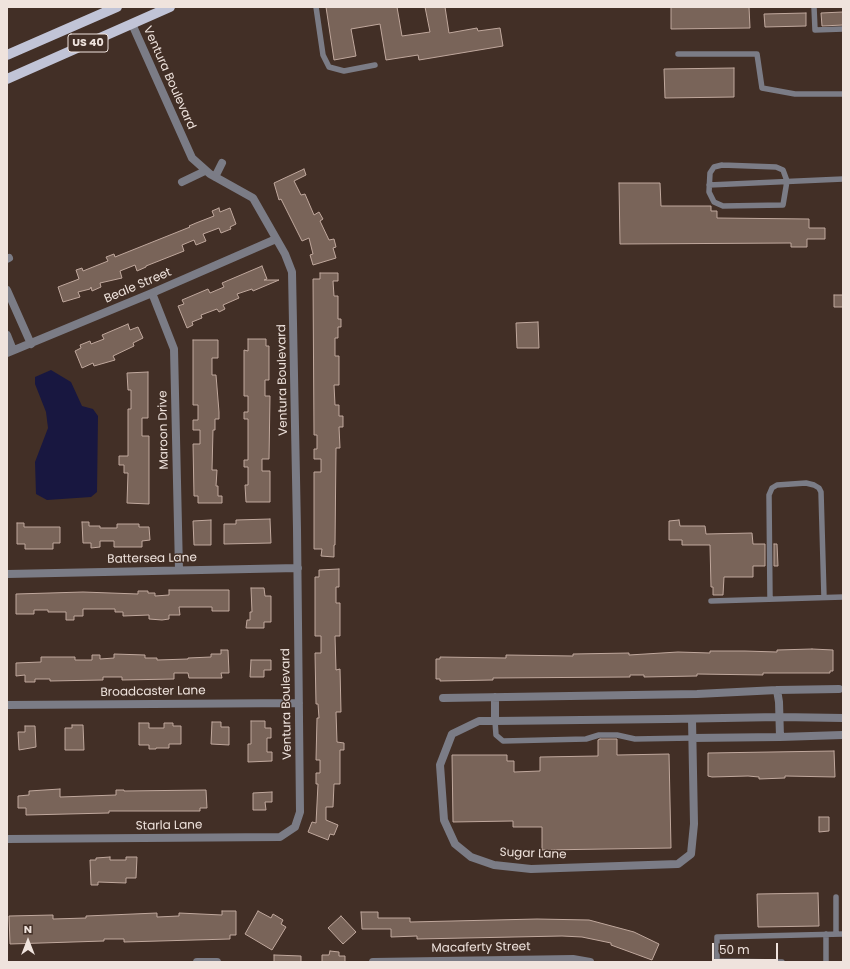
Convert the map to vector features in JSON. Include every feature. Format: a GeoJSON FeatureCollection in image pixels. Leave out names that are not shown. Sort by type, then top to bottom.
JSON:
{"type":"FeatureCollection","features":[{"type":"Feature","properties":{"kind":"main road","name":"US 40"},"geometry":{"type":"LineString","coordinates":[[7,55],[117,7]]}},
{"type":"Feature","properties":{"kind":"main road","name":"US 40"},"geometry":{"type":"LineString","coordinates":[[7,79],[170,7]]}},
{"type":"Feature","properties":{"kind":"street","name":"Ventura Boulevard"},"geometry":{"type":"LineString","coordinates":[[132,24],[192,158],[205,171],[253,198],[290,263],[293,279],[300,793]]}},
{"type":"Feature","properties":{"kind":"street"},"geometry":{"type":"LineString","coordinates":[[215,177],[222,163]]}},
{"type":"Feature","properties":{"kind":"street"},"geometry":{"type":"LineString","coordinates":[[182,182],[205,171]]}},
{"type":"Feature","properties":{"kind":"street","name":"Beale Street"},"geometry":{"type":"LineString","coordinates":[[10,352],[152,293],[276,238]]}},
{"type":"Feature","properties":{"kind":"street"},"geometry":{"type":"LineString","coordinates":[[7,290],[31,344]]}},
{"type":"Feature","properties":{"kind":"street","name":"Maroon Drive"},"geometry":{"type":"LineString","coordinates":[[152,293],[174,349],[178,570]]}},
{"type":"Feature","properties":{"kind":"street"},"geometry":{"type":"LineString","coordinates":[[7,335],[10,352]]}},
{"type":"Feature","properties":{"kind":"street","name":"Battersea Lane"},"geometry":{"type":"LineString","coordinates":[[7,574],[298,568]]}},
{"type":"Feature","properties":{"kind":"street"},"geometry":{"type":"LineString","coordinates":[[443,698],[698,694],[839,689]]}},
{"type":"Feature","properties":{"kind":"street"},"geometry":{"type":"LineString","coordinates":[[777,690],[780,737]]}},
{"type":"Feature","properties":{"kind":"street"},"geometry":{"type":"LineString","coordinates":[[494,697],[495,721]]}},
{"type":"Feature","properties":{"kind":"street","name":"Broadcaster Lane"},"geometry":{"type":"LineString","coordinates":[[7,706],[299,703]]}},
{"type":"Feature","properties":{"kind":"street","name":"Sugar Lane"},"geometry":{"type":"LineString","coordinates":[[692,718],[694,824],[691,854],[678,864],[531,869],[494,865],[471,857],[455,844],[444,820],[440,765],[452,734],[480,721],[495,721],[692,718],[779,717],[843,718]]}},
{"type":"Feature","properties":{"kind":"street"},"geometry":{"type":"LineString","coordinates":[[692,738],[842,735]]}},
{"type":"Feature","properties":{"kind":"street","name":"Starla Lane"},"geometry":{"type":"LineString","coordinates":[[7,839],[280,837],[295,827],[300,812],[300,793]]}},
{"type":"Feature","properties":{"kind":"street","name":"Macaferty Street"},"geometry":{"type":"LineString","coordinates":[[373,962],[573,959],[590,962]]}},
{"type":"Feature","properties":{"kind":"street"},"geometry":{"type":"LineString","coordinates":[[197,962],[217,962]]}},
{"type":"Feature","properties":{"kind":"lane"},"geometry":{"type":"LineString","coordinates":[[316,7],[323,55],[329,67],[344,71],[375,65]]}},
{"type":"Feature","properties":{"kind":"lane"},"geometry":{"type":"LineString","coordinates":[[814,7],[814,30],[843,29]]}},
{"type":"Feature","properties":{"kind":"lane"},"geometry":{"type":"LineString","coordinates":[[678,54],[757,54],[762,88],[795,94],[843,94]]}},
{"type":"Feature","properties":{"kind":"lane"},"geometry":{"type":"LineString","coordinates":[[722,166],[776,167],[783,170],[787,181],[783,205],[723,206],[714,202],[709,192],[709,185],[710,173],[714,167],[722,166]]}},
{"type":"Feature","properties":{"kind":"lane"},"geometry":{"type":"LineString","coordinates":[[709,185],[843,179]]}},
{"type":"Feature","properties":{"kind":"lane"},"geometry":{"type":"LineString","coordinates":[[770,599],[769,495],[772,488],[778,484],[806,484],[814,485],[820,488],[824,597]]}},
{"type":"Feature","properties":{"kind":"lane"},"geometry":{"type":"LineString","coordinates":[[711,601],[843,597]]}},
{"type":"Feature","properties":{"kind":"lane"},"geometry":{"type":"LineString","coordinates":[[495,721],[496,735],[503,741],[586,739],[599,735],[617,735],[634,740],[692,738]]}},
{"type":"Feature","properties":{"kind":"lane"},"geometry":{"type":"LineString","coordinates":[[836,897],[836,934]]}},
{"type":"Feature","properties":{"kind":"lane"},"geometry":{"type":"LineString","coordinates":[[826,934],[826,962]]}},
{"type":"Feature","properties":{"kind":"lane"},"geometry":{"type":"LineString","coordinates":[[782,962],[717,961],[717,937],[843,934]]}},
{"type":"Feature","properties":{"kind":"shaded area"},"geometry":{"type":"Polygon","coordinates":[[[51,370],[71,382],[82,406],[93,409],[98,416],[97,492],[91,497],[47,500],[36,494],[35,462],[48,428],[46,412],[35,384],[35,377],[51,370]]]}},
{"type":"Feature","properties":{"kind":"building"},"geometry":{"type":"Polygon","coordinates":[[[326,7],[397,7],[402,36],[430,32],[425,7],[445,7],[449,33],[477,28],[478,31],[500,28],[503,46],[419,60],[418,55],[386,60],[380,24],[351,29],[356,56],[334,60],[326,7]]]}},
{"type":"Feature","properties":{"kind":"building"},"geometry":{"type":"Polygon","coordinates":[[[671,7],[749,7],[750,28],[671,29],[671,7]]]}},
{"type":"Feature","properties":{"kind":"building"},"geometry":{"type":"Polygon","coordinates":[[[843,12],[843,25],[822,26],[821,13],[843,12]]]}},
{"type":"Feature","properties":{"kind":"building"},"geometry":{"type":"Polygon","coordinates":[[[806,13],[806,26],[765,27],[764,14],[806,13]]]}},
{"type":"Feature","properties":{"kind":"building"},"geometry":{"type":"Polygon","coordinates":[[[734,68],[734,97],[665,98],[664,69],[734,68]]]}},
{"type":"Feature","properties":{"kind":"building"},"geometry":{"type":"Polygon","coordinates":[[[304,169],[306,175],[294,181],[301,195],[305,194],[314,215],[319,212],[323,219],[320,221],[329,240],[334,239],[336,247],[333,248],[336,258],[313,265],[310,255],[313,254],[309,238],[302,241],[281,199],[279,200],[274,183],[304,169]]]}},
{"type":"Feature","properties":{"kind":"building"},"geometry":{"type":"Polygon","coordinates":[[[619,183],[660,183],[661,206],[711,206],[711,211],[717,211],[717,218],[809,219],[809,228],[825,228],[825,239],[807,239],[807,247],[791,247],[791,243],[620,244],[619,183]]]}},
{"type":"Feature","properties":{"kind":"building"},"geometry":{"type":"Polygon","coordinates":[[[219,208],[220,212],[230,208],[236,224],[230,227],[231,229],[221,233],[219,228],[203,234],[206,241],[196,245],[194,240],[182,245],[184,251],[137,271],[135,265],[120,271],[122,278],[100,283],[101,287],[92,291],[91,287],[90,289],[78,292],[80,297],[63,302],[58,287],[79,279],[76,270],[82,268],[83,271],[108,261],[106,257],[114,254],[115,257],[190,227],[189,226],[214,216],[212,211],[219,208]]]}},
{"type":"Feature","properties":{"kind":"building"},"geometry":{"type":"Polygon","coordinates":[[[262,266],[267,279],[264,280],[279,280],[253,291],[252,289],[237,294],[239,298],[223,305],[225,309],[219,312],[217,309],[201,315],[202,318],[192,322],[193,325],[187,328],[178,306],[184,304],[182,300],[208,289],[210,293],[224,287],[222,283],[262,266]]]}},
{"type":"Feature","properties":{"kind":"building"},"geometry":{"type":"Polygon","coordinates":[[[320,273],[338,273],[338,281],[333,281],[334,296],[338,296],[338,319],[341,319],[341,327],[338,327],[338,338],[335,338],[335,356],[339,356],[339,385],[334,385],[335,405],[339,405],[339,416],[343,416],[343,427],[339,427],[340,448],[336,448],[334,557],[321,556],[322,549],[314,549],[314,472],[321,472],[321,459],[314,459],[314,449],[317,449],[317,435],[314,435],[313,279],[320,279],[320,273]]]}},
{"type":"Feature","properties":{"kind":"building"},"geometry":{"type":"Polygon","coordinates":[[[834,295],[843,295],[843,307],[834,307],[834,295]]]}},
{"type":"Feature","properties":{"kind":"building"},"geometry":{"type":"Polygon","coordinates":[[[538,322],[539,348],[517,348],[516,323],[538,322]]]}},
{"type":"Feature","properties":{"kind":"building"},"geometry":{"type":"Polygon","coordinates":[[[128,324],[130,330],[138,327],[143,338],[133,343],[134,346],[113,356],[115,360],[94,366],[93,363],[82,368],[75,351],[81,348],[80,345],[90,341],[91,344],[104,339],[102,335],[128,324]]]}},
{"type":"Feature","properties":{"kind":"building"},"geometry":{"type":"Polygon","coordinates":[[[248,339],[266,339],[266,346],[269,346],[269,380],[265,380],[265,396],[270,396],[269,459],[262,459],[262,471],[270,471],[270,502],[246,502],[245,485],[248,485],[248,467],[244,467],[244,460],[248,460],[248,419],[244,419],[244,412],[248,412],[248,396],[244,396],[244,350],[248,351],[248,339]]]}},
{"type":"Feature","properties":{"kind":"building"},"geometry":{"type":"Polygon","coordinates":[[[193,340],[218,340],[218,358],[212,358],[212,375],[216,375],[219,419],[215,419],[215,430],[213,430],[212,470],[217,470],[216,486],[218,486],[218,496],[222,496],[222,503],[198,503],[198,496],[194,496],[193,444],[200,444],[200,430],[193,430],[193,420],[198,420],[198,405],[193,405],[193,340]]]}},
{"type":"Feature","properties":{"kind":"building"},"geometry":{"type":"Polygon","coordinates":[[[148,372],[148,418],[142,418],[142,436],[149,436],[149,504],[127,503],[128,473],[124,473],[124,465],[119,465],[119,456],[128,456],[128,409],[131,409],[131,390],[128,390],[127,373],[148,372]]]}},
{"type":"Feature","properties":{"kind":"building"},"geometry":{"type":"Polygon","coordinates":[[[270,519],[271,543],[224,544],[224,524],[236,524],[236,520],[270,519]]]}},
{"type":"Feature","properties":{"kind":"building"},"geometry":{"type":"Polygon","coordinates":[[[211,520],[211,545],[194,545],[193,521],[211,520]]]}},
{"type":"Feature","properties":{"kind":"building"},"geometry":{"type":"Polygon","coordinates":[[[679,520],[680,526],[705,526],[706,534],[752,533],[753,544],[765,544],[765,566],[753,566],[753,577],[724,577],[723,595],[713,595],[713,587],[711,587],[710,545],[682,545],[682,540],[669,540],[669,521],[679,520]]]}},
{"type":"Feature","properties":{"kind":"building"},"geometry":{"type":"Polygon","coordinates":[[[82,522],[89,522],[89,526],[100,526],[100,528],[117,528],[117,524],[139,524],[139,527],[149,527],[150,540],[142,541],[142,547],[114,547],[114,541],[100,541],[100,547],[91,548],[91,543],[83,543],[82,522]]]}},
{"type":"Feature","properties":{"kind":"building"},"geometry":{"type":"Polygon","coordinates":[[[17,523],[24,523],[24,527],[60,527],[60,543],[53,543],[53,549],[25,549],[25,544],[17,544],[17,523]]]}},
{"type":"Feature","properties":{"kind":"building"},"geometry":{"type":"Polygon","coordinates":[[[774,544],[777,544],[778,566],[774,566],[774,544]]]}},
{"type":"Feature","properties":{"kind":"building"},"geometry":{"type":"Polygon","coordinates":[[[339,569],[339,587],[336,587],[336,603],[340,603],[340,636],[335,636],[336,670],[340,669],[341,712],[336,712],[337,742],[344,743],[344,750],[340,750],[340,784],[334,784],[333,807],[326,807],[326,820],[338,825],[334,835],[330,834],[328,840],[308,832],[312,822],[316,823],[318,784],[316,784],[316,773],[320,773],[320,760],[316,760],[317,718],[319,718],[318,704],[316,704],[315,653],[321,653],[321,636],[315,636],[315,577],[319,577],[319,570],[339,569]]]}},
{"type":"Feature","properties":{"kind":"building"},"geometry":{"type":"Polygon","coordinates":[[[251,588],[264,588],[265,596],[271,596],[271,622],[264,622],[264,628],[246,628],[247,620],[250,620],[250,612],[252,612],[251,588]]]}},
{"type":"Feature","properties":{"kind":"building"},"geometry":{"type":"Polygon","coordinates":[[[169,590],[229,590],[229,611],[212,611],[212,607],[179,607],[180,615],[169,615],[169,619],[162,620],[149,619],[149,615],[123,616],[123,612],[115,612],[115,609],[83,609],[83,616],[74,616],[74,620],[66,620],[66,612],[48,612],[48,610],[34,610],[34,614],[16,614],[16,594],[83,592],[138,594],[138,591],[148,591],[148,593],[155,593],[155,596],[169,595],[169,590]]]}},
{"type":"Feature","properties":{"kind":"building"},"geometry":{"type":"Polygon","coordinates":[[[221,650],[228,650],[229,673],[221,673],[222,678],[189,678],[188,673],[174,673],[174,679],[122,680],[122,677],[103,677],[103,680],[50,681],[50,679],[35,679],[35,682],[25,682],[25,675],[16,676],[16,663],[41,662],[41,657],[75,657],[75,660],[92,660],[92,655],[100,655],[100,659],[114,658],[114,654],[145,655],[145,658],[157,658],[157,660],[188,659],[211,657],[211,654],[221,654],[221,650]]]}},
{"type":"Feature","properties":{"kind":"building"},"geometry":{"type":"Polygon","coordinates":[[[777,650],[833,650],[833,671],[830,671],[830,673],[763,673],[763,675],[697,674],[697,676],[644,677],[644,675],[630,675],[630,677],[493,678],[493,680],[440,681],[440,679],[436,679],[436,659],[440,659],[440,657],[506,658],[506,655],[573,656],[573,654],[629,653],[629,655],[678,652],[710,653],[710,651],[777,652],[777,650]]]}},
{"type":"Feature","properties":{"kind":"building"},"geometry":{"type":"Polygon","coordinates":[[[251,660],[271,660],[271,670],[264,670],[264,677],[250,677],[251,660]]]}},
{"type":"Feature","properties":{"kind":"building"},"geometry":{"type":"Polygon","coordinates":[[[251,721],[265,721],[265,728],[271,728],[271,738],[267,738],[267,752],[272,752],[272,761],[248,762],[248,744],[251,744],[251,721]]]}},
{"type":"Feature","properties":{"kind":"building"},"geometry":{"type":"Polygon","coordinates":[[[212,722],[221,722],[221,727],[229,727],[229,745],[211,744],[212,722]]]}},
{"type":"Feature","properties":{"kind":"building"},"geometry":{"type":"Polygon","coordinates":[[[139,723],[149,723],[149,728],[164,728],[164,723],[173,723],[173,726],[181,726],[181,744],[169,744],[169,748],[156,749],[149,749],[149,745],[139,745],[139,723]]]}},
{"type":"Feature","properties":{"kind":"building"},"geometry":{"type":"Polygon","coordinates":[[[72,725],[83,725],[84,750],[65,750],[65,728],[72,728],[72,725]]]}},
{"type":"Feature","properties":{"kind":"building"},"geometry":{"type":"Polygon","coordinates":[[[25,726],[35,726],[36,747],[19,750],[18,732],[25,732],[25,726]]]}},
{"type":"Feature","properties":{"kind":"building"},"geometry":{"type":"Polygon","coordinates":[[[617,739],[617,755],[669,754],[671,848],[542,850],[542,827],[513,827],[513,821],[453,822],[452,755],[507,755],[507,761],[514,761],[514,772],[540,771],[540,757],[598,756],[598,740],[617,739]]]}},
{"type":"Feature","properties":{"kind":"building"},"geometry":{"type":"Polygon","coordinates":[[[834,751],[835,777],[785,776],[785,778],[759,779],[759,777],[748,776],[708,776],[708,753],[834,751]]]}},
{"type":"Feature","properties":{"kind":"building"},"geometry":{"type":"Polygon","coordinates":[[[60,789],[60,797],[116,795],[116,790],[206,790],[207,808],[200,808],[200,811],[109,811],[109,813],[26,815],[26,808],[18,808],[18,796],[29,795],[29,791],[60,789]]]}},
{"type":"Feature","properties":{"kind":"building"},"geometry":{"type":"Polygon","coordinates":[[[272,792],[272,802],[265,802],[266,810],[253,810],[253,793],[272,792]]]}},
{"type":"Feature","properties":{"kind":"building"},"geometry":{"type":"Polygon","coordinates":[[[819,817],[829,817],[829,831],[819,832],[819,817]]]}},
{"type":"Feature","properties":{"kind":"building"},"geometry":{"type":"Polygon","coordinates":[[[110,857],[110,860],[126,860],[126,857],[137,857],[136,878],[126,878],[126,883],[98,882],[98,885],[91,885],[90,860],[110,857]]]}},
{"type":"Feature","properties":{"kind":"building"},"geometry":{"type":"Polygon","coordinates":[[[818,893],[819,926],[758,927],[757,894],[818,893]]]}},
{"type":"Feature","properties":{"kind":"building"},"geometry":{"type":"Polygon","coordinates":[[[222,911],[236,911],[236,935],[230,935],[230,939],[124,942],[124,939],[104,939],[104,941],[10,944],[9,916],[53,915],[53,919],[157,913],[157,917],[179,916],[179,913],[222,915],[222,911]]]}},
{"type":"Feature","properties":{"kind":"building"},"geometry":{"type":"Polygon","coordinates":[[[258,911],[271,918],[273,914],[283,920],[281,924],[286,927],[272,950],[245,934],[258,911]]]}},
{"type":"Feature","properties":{"kind":"building"},"geometry":{"type":"Polygon","coordinates":[[[361,912],[378,912],[378,918],[410,918],[410,922],[537,919],[589,920],[634,932],[659,944],[652,960],[611,945],[611,943],[582,937],[562,936],[417,939],[417,936],[391,937],[391,929],[362,929],[361,912]]]}},
{"type":"Feature","properties":{"kind":"building"},"geometry":{"type":"Polygon","coordinates":[[[341,916],[356,932],[343,944],[328,928],[341,916]]]}},
{"type":"Feature","properties":{"kind":"building"},"geometry":{"type":"Polygon","coordinates":[[[330,951],[339,952],[339,956],[345,956],[345,962],[322,962],[322,955],[329,955],[330,951]]]}},
{"type":"Feature","properties":{"kind":"building"},"geometry":{"type":"Polygon","coordinates":[[[274,955],[301,956],[301,962],[274,962],[274,955]]]}}]}
